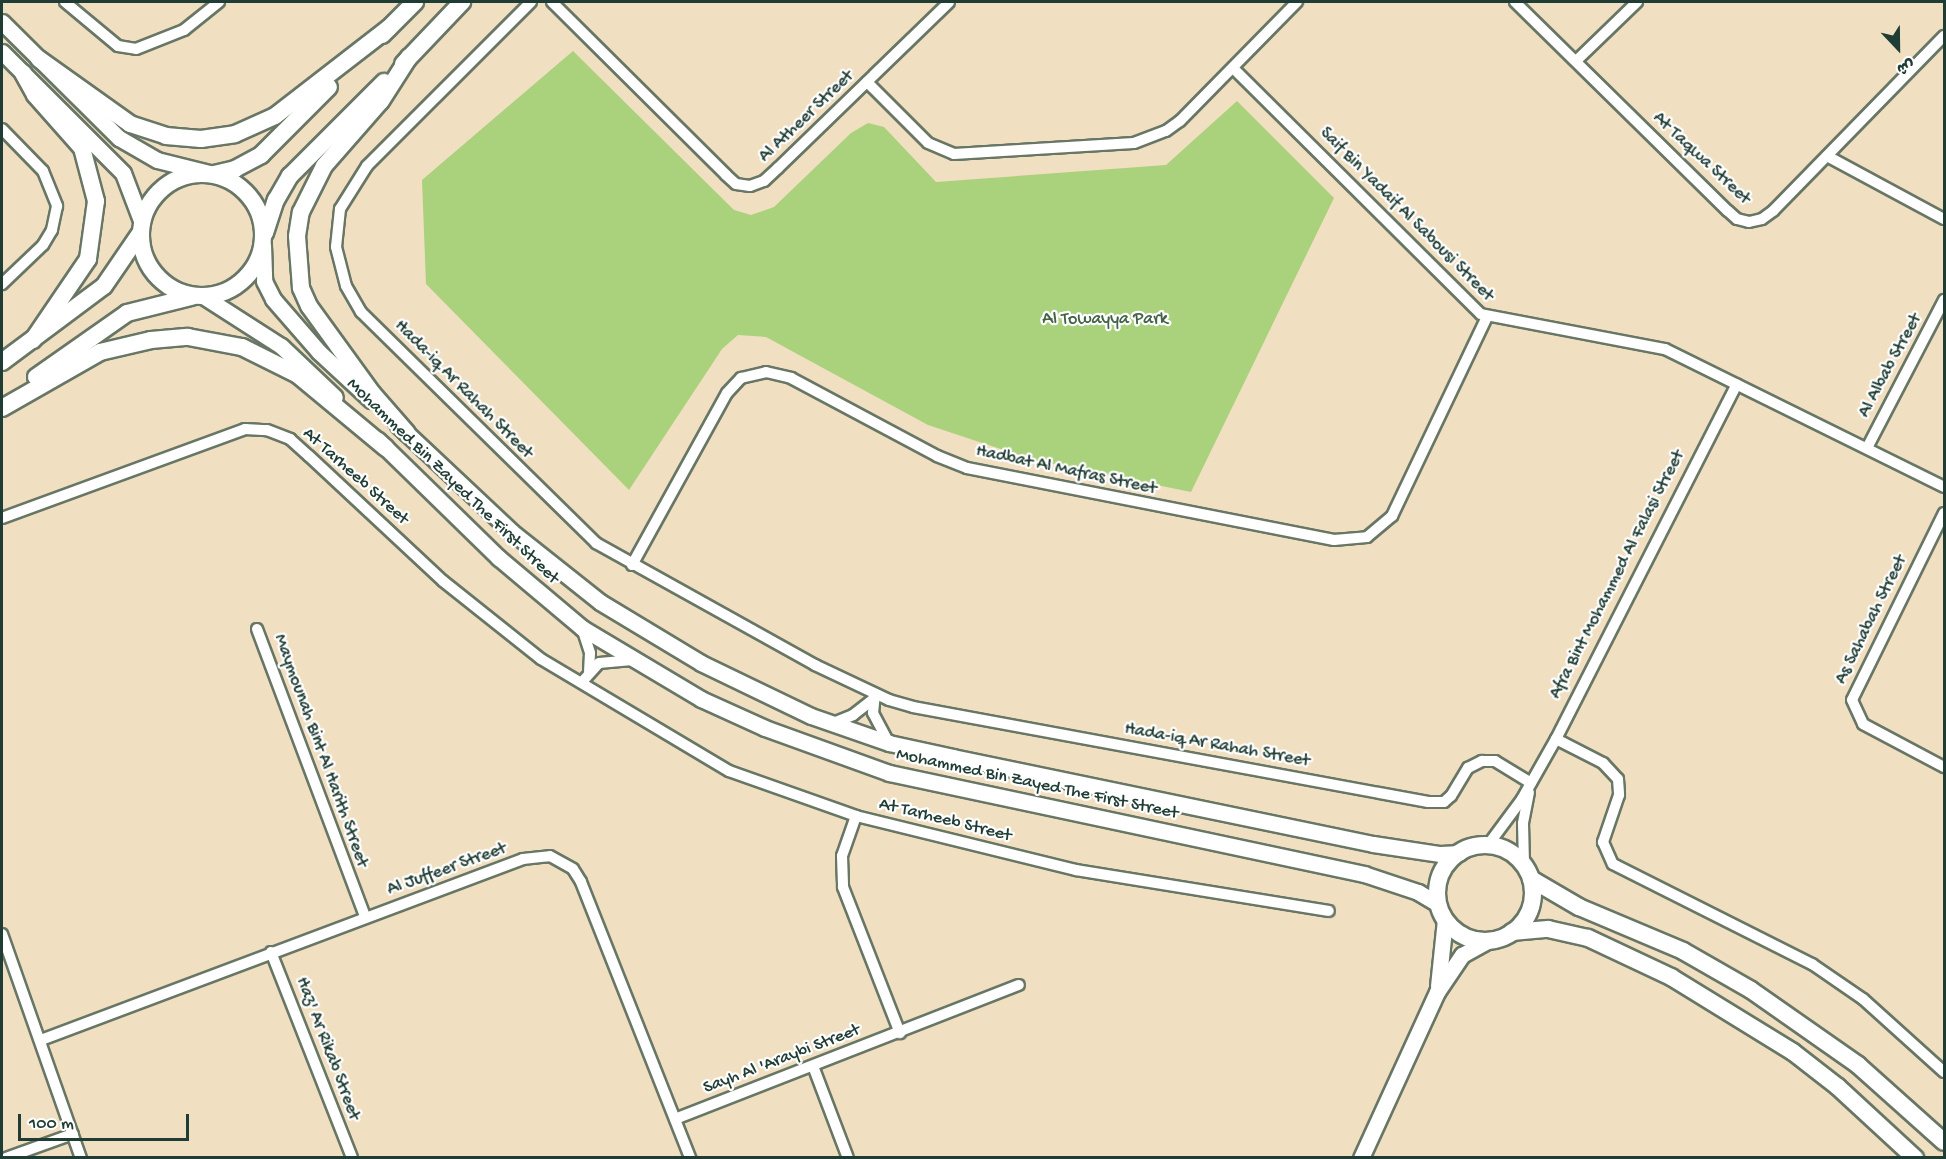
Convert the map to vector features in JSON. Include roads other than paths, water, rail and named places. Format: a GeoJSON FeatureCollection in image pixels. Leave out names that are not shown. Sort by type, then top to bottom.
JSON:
{"type":"FeatureCollection","features":[{"type":"Feature","properties":{"kind":"main road"},"geometry":{"type":"LineString","coordinates":[[2,362],[104,286],[141,227],[153,198],[164,187],[178,179],[235,169],[261,155],[415,2]]}},
{"type":"Feature","properties":{"kind":"main road"},"geometry":{"type":"LineString","coordinates":[[2,402],[127,313],[221,292],[238,284],[252,271],[276,200],[290,176],[462,2]]}},
{"type":"Feature","properties":{"kind":"main road"},"geometry":{"type":"LineString","coordinates":[[2,22],[119,138],[157,160],[211,174],[235,183],[251,198],[261,218],[263,242]]}},
{"type":"Feature","properties":{"kind":"main road"},"geometry":{"type":"LineString","coordinates":[[39,59],[130,124],[166,136],[210,138],[249,129],[275,116],[389,28]]}},
{"type":"Feature","properties":{"kind":"main road"},"geometry":{"type":"LineString","coordinates":[[2,52],[123,173],[141,227],[146,260],[159,278],[177,290],[200,295]]}},
{"type":"Feature","properties":{"kind":"main road"},"geometry":{"type":"LineString","coordinates":[[407,433],[372,393],[309,306],[300,279],[297,236],[301,212],[324,166],[381,101],[409,57]]}},
{"type":"Feature","properties":{"kind":"main road"},"geometry":{"type":"LineString","coordinates":[[23,73],[35,95],[82,148],[96,201],[88,259],[33,340]]}},
{"type":"Feature","properties":{"kind":"main road","name":"Mohammed Bin Zayed The First Street"},"geometry":{"type":"LineString","coordinates":[[263,242],[264,280],[286,317],[512,532],[600,602],[701,663],[831,724],[890,743],[1373,844],[1440,854],[1459,853]]}},
{"type":"Feature","properties":{"kind":"main road","name":"Mohammed Bin Zayed The First Street"},"geometry":{"type":"LineString","coordinates":[[200,295],[281,346],[499,558],[582,628],[701,699],[755,723],[889,774],[1364,874],[1418,892],[1442,911]]}},
{"type":"Feature","properties":{"kind":"main road"},"geometry":{"type":"LineString","coordinates":[[2,408],[100,352],[123,345],[188,337],[242,346],[298,375],[386,448]]}},
{"type":"Feature","properties":{"kind":"main road"},"geometry":{"type":"LineString","coordinates":[[1437,992],[1442,911],[1440,875],[1459,853],[1488,845],[1514,854],[1528,872],[1579,907],[1683,951],[1751,990],[1858,1065],[1944,1142]]}},
{"type":"Feature","properties":{"kind":"main road"},"geometry":{"type":"LineString","coordinates":[[1512,932],[1530,909],[1528,872]]}},
{"type":"Feature","properties":{"kind":"main road"},"geometry":{"type":"LineString","coordinates":[[1442,911],[1456,931],[1487,941]]}},
{"type":"Feature","properties":{"kind":"main road"},"geometry":{"type":"LineString","coordinates":[[1360,1158],[1437,992],[1462,955],[1487,941],[1512,932],[1533,928],[1588,938],[1671,977],[1793,1052],[1839,1087],[1915,1158]]}},
{"type":"Feature","properties":{"kind":"street"},"geometry":{"type":"LineString","coordinates":[[65,2],[118,46],[136,49],[153,45],[184,30],[219,2]]}},
{"type":"Feature","properties":{"kind":"street","name":"Hada-iq Ar Rahah Street"},"geometry":{"type":"LineString","coordinates":[[531,2],[378,154],[350,187],[335,232],[338,262],[346,286],[361,312],[574,524],[632,565],[874,697],[913,707],[1428,802],[1444,802],[1451,796],[1468,768],[1482,761],[1495,761],[1531,783]]}},
{"type":"Feature","properties":{"kind":"street","name":"Al Atheer Street"},"geometry":{"type":"LineString","coordinates":[[552,2],[736,183],[750,186],[764,181],[949,2]]}},
{"type":"Feature","properties":{"kind":"street"},"geometry":{"type":"LineString","coordinates":[[867,82],[928,143],[954,154],[1144,140],[1180,121],[1297,2]]}},
{"type":"Feature","properties":{"kind":"street","name":"At Taqwa Street"},"geometry":{"type":"LineString","coordinates":[[1515,2],[1737,219],[1762,219],[1944,36]]}},
{"type":"Feature","properties":{"kind":"street"},"geometry":{"type":"LineString","coordinates":[[1576,61],[1637,2]]}},
{"type":"Feature","properties":{"kind":"street","name":"Saif Bin Yadaif Al Sabousi Street"},"geometry":{"type":"LineString","coordinates":[[1233,68],[1487,317],[1571,328],[1665,349],[1944,487]]}},
{"type":"Feature","properties":{"kind":"street"},"geometry":{"type":"LineString","coordinates":[[2,129],[44,171],[57,206],[52,230],[43,245],[2,284]]}},
{"type":"Feature","properties":{"kind":"street"},"geometry":{"type":"LineString","coordinates":[[1827,156],[1944,219]]}},
{"type":"Feature","properties":{"kind":"street","name":"Al Albab Street"},"geometry":{"type":"LineString","coordinates":[[1867,448],[1944,300]]}},
{"type":"Feature","properties":{"kind":"street","name":"Hadbat Al Mafras Street"},"geometry":{"type":"LineString","coordinates":[[632,565],[727,393],[741,378],[766,372],[791,378],[938,456],[967,468],[1334,540],[1366,537],[1392,516],[1487,317]]}},
{"type":"Feature","properties":{"kind":"street","name":"Afra Bint Mohammed Al Falasi Street"},"geometry":{"type":"LineString","coordinates":[[1488,845],[1531,783],[1556,739],[1737,384]]}},
{"type":"Feature","properties":{"kind":"street","name":"At Tarheeb Street"},"geometry":{"type":"LineString","coordinates":[[2,518],[245,429],[267,430],[290,439],[443,581],[541,659],[729,771],[856,816],[1076,870],[1329,911]]}},
{"type":"Feature","properties":{"kind":"street","name":"As Sahabah Street"},"geometry":{"type":"LineString","coordinates":[[1944,513],[1852,699],[1863,724],[1944,767]]}},
{"type":"Feature","properties":{"kind":"street"},"geometry":{"type":"LineString","coordinates":[[582,628],[590,653],[589,672]]}},
{"type":"Feature","properties":{"kind":"street","name":"Maymounah Bint Al Harith Street"},"geometry":{"type":"LineString","coordinates":[[257,629],[365,917]]}},
{"type":"Feature","properties":{"kind":"street"},"geometry":{"type":"LineString","coordinates":[[582,682],[589,672],[608,660],[636,660]]}},
{"type":"Feature","properties":{"kind":"street"},"geometry":{"type":"LineString","coordinates":[[831,724],[853,715],[874,697]]}},
{"type":"Feature","properties":{"kind":"street"},"geometry":{"type":"LineString","coordinates":[[874,697],[873,713],[890,743]]}},
{"type":"Feature","properties":{"kind":"street"},"geometry":{"type":"LineString","coordinates":[[1556,739],[1603,763],[1617,779],[1619,795],[1603,834],[1604,850],[1612,864],[1812,964],[1863,999],[1944,1072]]}},
{"type":"Feature","properties":{"kind":"street","name":"Afra Bint Mohammed Al Falasi Street"},"geometry":{"type":"LineString","coordinates":[[1528,872],[1523,823],[1531,783]]}},
{"type":"Feature","properties":{"kind":"street"},"geometry":{"type":"LineString","coordinates":[[856,816],[842,856],[843,887],[900,1032]]}},
{"type":"Feature","properties":{"kind":"street","name":"Al Juffeer Street"},"geometry":{"type":"LineString","coordinates":[[41,1040],[365,917],[523,859],[538,856],[561,861],[581,882],[690,1158]]}},
{"type":"Feature","properties":{"kind":"street"},"geometry":{"type":"LineString","coordinates":[[2,934],[81,1158]]}},
{"type":"Feature","properties":{"kind":"street","name":"Haz' Ar Rikab Street"},"geometry":{"type":"LineString","coordinates":[[271,952],[352,1158]]}},
{"type":"Feature","properties":{"kind":"street","name":"Sayh Al 'Araybi Street"},"geometry":{"type":"LineString","coordinates":[[675,1119],[1019,985]]}},
{"type":"Feature","properties":{"kind":"street"},"geometry":{"type":"LineString","coordinates":[[813,1066],[848,1158]]}},
{"type":"Feature","properties":{"kind":"street"},"geometry":{"type":"LineString","coordinates":[[6,1158],[72,1134]]}},
{"type":"Feature","properties":{"kind":"park label","name":"Al Towayya Park"},"geometry":{"type":"Point","coordinates":[1105,320]}}]}
